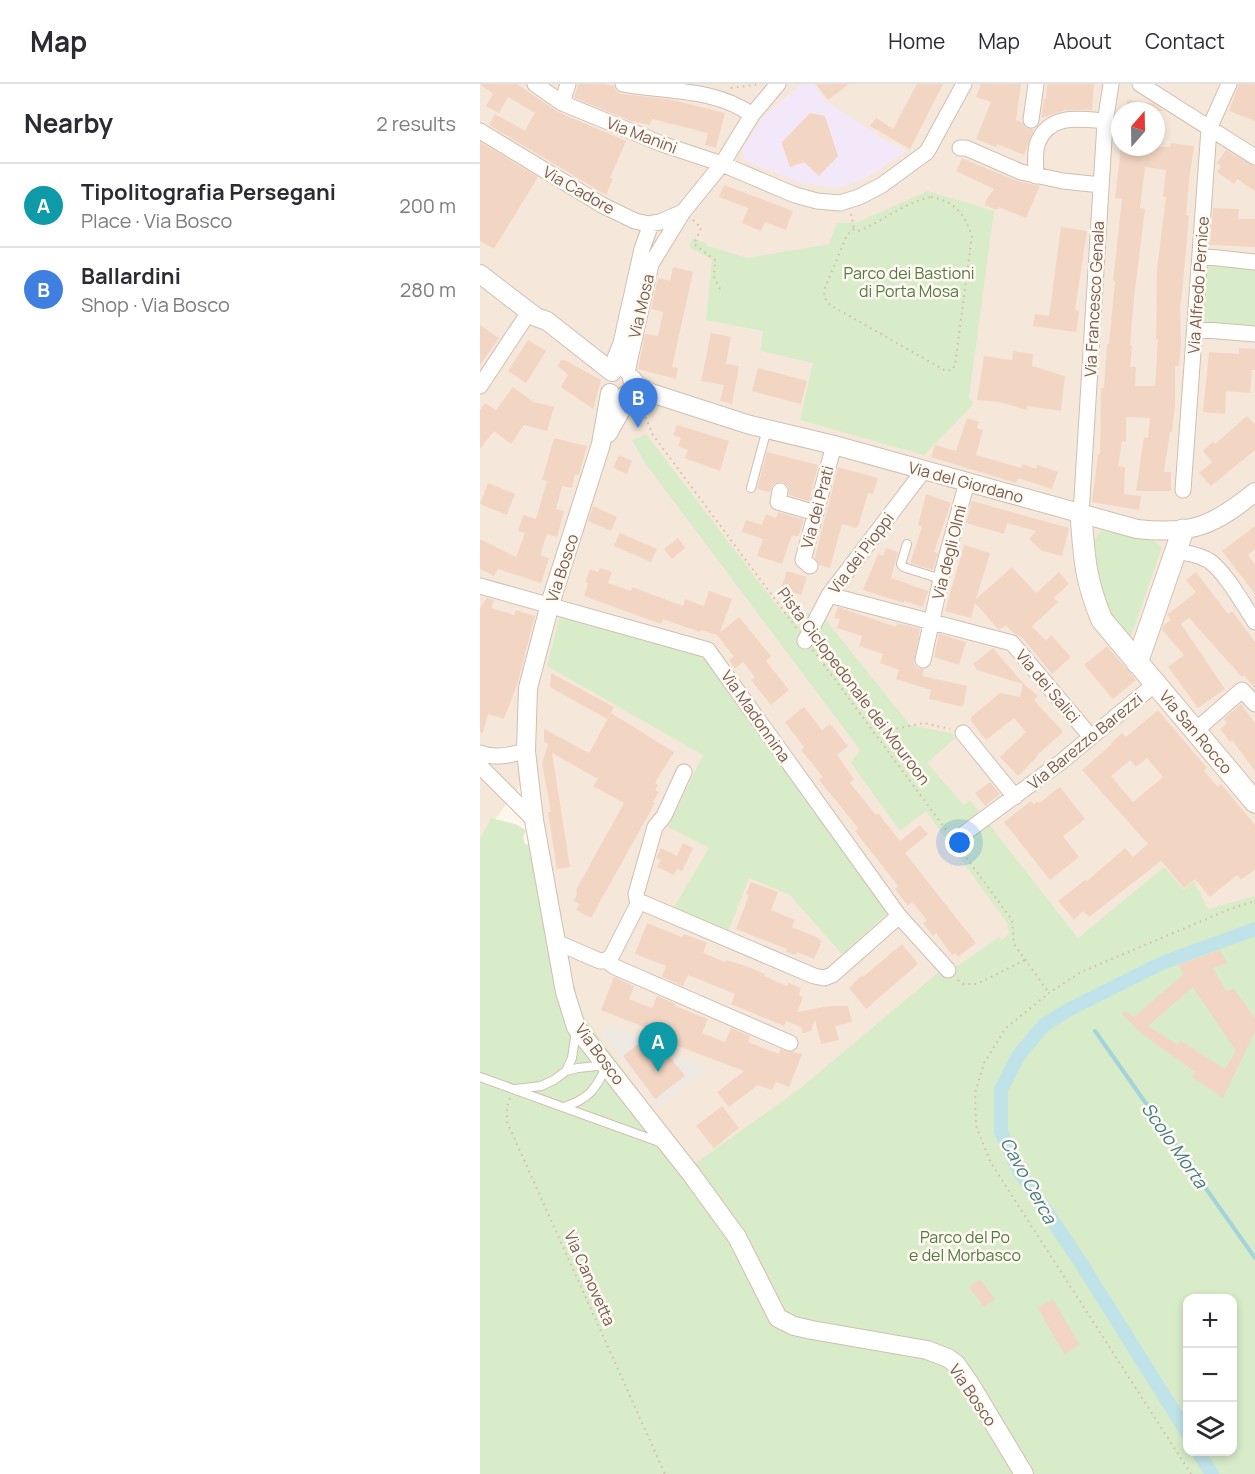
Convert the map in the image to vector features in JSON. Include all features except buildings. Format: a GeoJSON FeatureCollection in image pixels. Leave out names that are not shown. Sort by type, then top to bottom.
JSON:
{"type":"FeatureCollection","features":[{"type":"Feature","properties":{"kind":"main road","name":"Via San Rocco"},"geometry":{"type":"LineString","coordinates":[[1081,514],[1085,566],[1090,592],[1102,620],[1194,731],[1253,796]]}},
{"type":"Feature","properties":{"kind":"main road"},"geometry":{"type":"LineString","coordinates":[[1137,663],[1183,530]]}},
{"type":"Feature","properties":{"kind":"street","name":"Via Manini"},"geometry":{"type":"LineString","coordinates":[[535,84],[562,103],[662,144],[722,164],[795,195],[817,201],[840,203],[882,185],[927,152],[964,84]]}},
{"type":"Feature","properties":{"kind":"street"},"geometry":{"type":"LineString","coordinates":[[562,103],[568,84]]}},
{"type":"Feature","properties":{"kind":"street"},"geometry":{"type":"LineString","coordinates":[[623,84],[711,90],[752,115]]}},
{"type":"Feature","properties":{"kind":"street","name":"Via Mosa"},"geometry":{"type":"LineString","coordinates":[[620,382],[648,274],[655,257],[683,212],[722,164],[752,115],[778,84]]}},
{"type":"Feature","properties":{"kind":"street"},"geometry":{"type":"LineString","coordinates":[[1036,84],[1027,118],[1053,125]]}},
{"type":"Feature","properties":{"kind":"street","name":"Via Francesco Genala"},"geometry":{"type":"LineString","coordinates":[[1081,514],[1105,121],[1111,84]]}},
{"type":"Feature","properties":{"kind":"street"},"geometry":{"type":"LineString","coordinates":[[1140,84],[1255,157]]}},
{"type":"Feature","properties":{"kind":"street","name":"Via Alfredo Pernice"},"geometry":{"type":"LineString","coordinates":[[1183,490],[1209,129],[1229,84]]}},
{"type":"Feature","properties":{"kind":"street"},"geometry":{"type":"LineString","coordinates":[[1035,176],[1038,142],[1048,128],[1062,119],[1069,118],[1105,121]]}},
{"type":"Feature","properties":{"kind":"street","name":"Via Cadore"},"geometry":{"type":"LineString","coordinates":[[480,131],[603,205],[635,221],[654,223]]}},
{"type":"Feature","properties":{"kind":"street"},"geometry":{"type":"LineString","coordinates":[[960,148],[966,148],[1020,172],[1035,176],[1101,185]]}},
{"type":"Feature","properties":{"kind":"street"},"geometry":{"type":"LineString","coordinates":[[654,223],[670,219],[683,212]]}},
{"type":"Feature","properties":{"kind":"street"},"geometry":{"type":"LineString","coordinates":[[654,223],[661,230],[655,257]]}},
{"type":"Feature","properties":{"kind":"street"},"geometry":{"type":"LineString","coordinates":[[620,382],[615,358],[621,343],[642,249],[654,223]]}},
{"type":"Feature","properties":{"kind":"street"},"geometry":{"type":"LineString","coordinates":[[1200,256],[1255,262]]}},
{"type":"Feature","properties":{"kind":"street","name":"Via del Giordano"},"geometry":{"type":"LineString","coordinates":[[480,274],[532,314],[547,321],[647,402],[709,419],[758,427],[834,445],[1137,529],[1183,530],[1203,525],[1228,514],[1255,492]]}},
{"type":"Feature","properties":{"kind":"street"},"geometry":{"type":"LineString","coordinates":[[480,386],[532,314]]}},
{"type":"Feature","properties":{"kind":"street"},"geometry":{"type":"LineString","coordinates":[[1196,329],[1255,334]]}},
{"type":"Feature","properties":{"kind":"street","name":"Via del Giordano"},"geometry":{"type":"LineString","coordinates":[[620,382],[636,384],[651,393],[758,427]]}},
{"type":"Feature","properties":{"kind":"street","name":"Via Bosco"},"geometry":{"type":"LineString","coordinates":[[620,382],[625,402],[601,444],[550,604],[528,687],[526,751],[534,820],[565,992],[576,1027],[736,1237],[778,1318],[794,1326],[927,1350],[948,1358],[956,1364],[970,1384],[1024,1474]]}},
{"type":"Feature","properties":{"kind":"street","name":"Via dei Prati"},"geometry":{"type":"LineString","coordinates":[[810,566],[803,560],[834,445]]}},
{"type":"Feature","properties":{"kind":"street","name":"Via dei Pioppi"},"geometry":{"type":"LineString","coordinates":[[805,640],[829,595],[924,470]]}},
{"type":"Feature","properties":{"kind":"street","name":"Via degli Olmi"},"geometry":{"type":"LineString","coordinates":[[932,622],[967,482]]}},
{"type":"Feature","properties":{"kind":"street"},"geometry":{"type":"LineString","coordinates":[[780,491],[778,502],[816,513]]}},
{"type":"Feature","properties":{"kind":"street"},"geometry":{"type":"LineString","coordinates":[[1175,552],[1185,552],[1209,561],[1222,575],[1255,622]]}},
{"type":"Feature","properties":{"kind":"street","name":"Via Madonnina"},"geometry":{"type":"LineString","coordinates":[[480,586],[708,650],[899,916],[948,970]]}},
{"type":"Feature","properties":{"kind":"street","name":"Via dei Salici"},"geometry":{"type":"LineString","coordinates":[[829,595],[1012,643],[1091,737]]}},
{"type":"Feature","properties":{"kind":"street"},"geometry":{"type":"LineString","coordinates":[[923,660],[932,622]]}},
{"type":"Feature","properties":{"kind":"street","name":"Via Barezzo Barezzi"},"geometry":{"type":"LineString","coordinates":[[954,842],[1091,737],[1155,684]]}},
{"type":"Feature","properties":{"kind":"street"},"geometry":{"type":"LineString","coordinates":[[1194,731],[1242,690],[1255,704]]}},
{"type":"Feature","properties":{"kind":"street","name":"Via Barezzo Barezzi"},"geometry":{"type":"LineString","coordinates":[[963,733],[1015,796]]}},
{"type":"Feature","properties":{"kind":"street"},"geometry":{"type":"LineString","coordinates":[[480,753],[495,757],[526,751]]}},
{"type":"Feature","properties":{"kind":"street"},"geometry":{"type":"LineString","coordinates":[[480,766],[534,820]]}},
{"type":"Feature","properties":{"kind":"street"},"geometry":{"type":"LineString","coordinates":[[556,942],[600,961],[611,957],[638,904],[636,894],[655,827],[664,816],[684,772]]}},
{"type":"Feature","properties":{"kind":"street"},"geometry":{"type":"LineString","coordinates":[[502,788],[510,789],[529,778]]}},
{"type":"Feature","properties":{"kind":"street"},"geometry":{"type":"LineString","coordinates":[[638,904],[643,903],[824,978],[832,975],[899,916]]}},
{"type":"Feature","properties":{"kind":"street"},"geometry":{"type":"LineString","coordinates":[[606,960],[615,967],[790,1043]]}},
{"type":"Feature","properties":{"kind":"lane"},"geometry":{"type":"LineString","coordinates":[[751,488],[758,427]]}},
{"type":"Feature","properties":{"kind":"lane"},"geometry":{"type":"LineString","coordinates":[[907,544],[901,564],[903,567],[941,579]]}},
{"type":"Feature","properties":{"kind":"lane"},"geometry":{"type":"LineString","coordinates":[[566,1071],[572,1059],[576,1027]]}},
{"type":"Feature","properties":{"kind":"lane"},"geometry":{"type":"LineString","coordinates":[[513,1089],[541,1086],[566,1071],[607,1065]]}},
{"type":"Feature","properties":{"kind":"lane"},"geometry":{"type":"LineString","coordinates":[[564,1107],[578,1103],[593,1091],[607,1065]]}},
{"type":"Feature","properties":{"kind":"lane"},"geometry":{"type":"LineString","coordinates":[[480,1077],[668,1145]]}},
{"type":"Feature","properties":{"kind":"path"},"geometry":{"type":"LineString","coordinates":[[711,90],[764,84]]}},
{"type":"Feature","properties":{"kind":"path"},"geometry":{"type":"LineString","coordinates":[[930,197],[947,201],[961,212],[972,236],[955,365],[952,370],[946,371],[839,311],[824,297],[825,288],[847,235],[854,229],[858,231],[872,226],[930,197]]}},
{"type":"Feature","properties":{"kind":"path"},"geometry":{"type":"LineString","coordinates":[[700,226],[694,244],[715,260],[714,277],[720,289]]}},
{"type":"Feature","properties":{"kind":"path","name":"Pista Ciclopedonale dei Mouroon"},"geometry":{"type":"LineString","coordinates":[[647,402],[643,412],[653,435],[1012,920],[1014,944],[1049,993]]}},
{"type":"Feature","properties":{"kind":"path"},"geometry":{"type":"LineString","coordinates":[[873,733],[924,723],[963,733]]}},
{"type":"Feature","properties":{"kind":"path"},"geometry":{"type":"LineString","coordinates":[[1191,1474],[991,1163],[976,1126],[975,1093],[984,1063],[1006,1028],[1049,993],[1081,972],[1230,909],[1255,901]]}},
{"type":"Feature","properties":{"kind":"path"},"geometry":{"type":"LineString","coordinates":[[948,970],[963,984],[977,984],[1025,960]]}},
{"type":"Feature","properties":{"kind":"path","name":"Via Canovetta"},"geometry":{"type":"LineString","coordinates":[[513,1089],[507,1107],[507,1122],[665,1474]]}},
{"type":"Feature","properties":{"kind":"shaded area"},"geometry":{"type":"Polygon","coordinates":[[[480,84],[1255,84],[1255,1209],[728,1215],[576,1029],[529,774],[480,839],[480,84]]]}},
{"type":"Feature","properties":{"kind":"shaded area"},"geometry":{"type":"Polygon","coordinates":[[[801,84],[813,84],[827,102],[887,141],[907,151],[862,180],[836,188],[802,183],[745,161],[742,150],[763,117],[801,84]]]}},
{"type":"Feature","properties":{"kind":"shaded area"},"geometry":{"type":"Polygon","coordinates":[[[609,1025],[707,1068],[660,1107],[602,1032],[609,1025]]]}},
{"type":"Feature","properties":{"kind":"green space","name":"Parco dei Bastioni di Porta Mosa"},"geometry":{"type":"Polygon","coordinates":[[[928,191],[994,211],[969,398],[973,402],[972,406],[924,455],[800,420],[813,363],[760,351],[763,331],[706,320],[712,260],[689,247],[692,238],[708,246],[747,258],[829,244],[837,223],[858,222],[928,191]]]}},
{"type":"Feature","properties":{"kind":"green space"},"geometry":{"type":"Polygon","coordinates":[[[1206,260],[1255,265],[1255,327],[1201,323],[1206,260]]]}},
{"type":"Feature","properties":{"kind":"green space","name":"Parco del Po e del Morbasco"},"geometry":{"type":"Polygon","coordinates":[[[646,434],[782,612],[821,614],[910,725],[959,735],[927,763],[964,805],[970,800],[1078,938],[1164,867],[1184,890],[1194,881],[1208,909],[1255,896],[1255,1474],[480,1474],[480,839],[491,818],[515,824],[526,830],[523,837],[525,844],[532,846],[561,992],[575,987],[578,1003],[585,1018],[693,1165],[798,1090],[940,971],[956,967],[999,937],[1002,941],[1009,933],[1007,923],[926,811],[900,831],[851,763],[860,750],[645,463],[632,440],[646,434]]]}},
{"type":"Feature","properties":{"kind":"green space"},"geometry":{"type":"Polygon","coordinates":[[[1102,530],[1152,540],[1162,547],[1129,642],[1104,595],[1097,571],[1092,543],[1102,530]]]}},
{"type":"Feature","properties":{"kind":"green space"},"geometry":{"type":"Polygon","coordinates":[[[560,615],[705,656],[888,913],[842,954],[790,895],[749,878],[728,932],[673,909],[709,848],[668,827],[703,755],[547,666],[560,615]]]}},
{"type":"Feature","properties":{"kind":"waterway","name":"Cavo Cerca"},"geometry":{"type":"LineString","coordinates":[[1183,1426],[1079,1260],[1019,1171],[1001,1132],[1001,1090],[1018,1056],[1044,1025],[1068,1010],[1162,963],[1255,929]]}},
{"type":"Feature","properties":{"kind":"waterway","name":"Scolo Morta"},"geometry":{"type":"LineString","coordinates":[[1095,1031],[1255,1258]]}},
{"type":"Feature","properties":{"kind":"waterway","name":"Cavo Cerca"},"geometry":{"type":"LineString","coordinates":[[1201,1456],[1212,1474]]}},
{"type":"Feature","properties":{"kind":"place","name":"Ballardini"},"geometry":{"type":"Point","coordinates":[638,428]}},
{"type":"Feature","properties":{"kind":"place","name":"Tipolitografia Persegani"},"geometry":{"type":"Point","coordinates":[658,1072]}}]}
